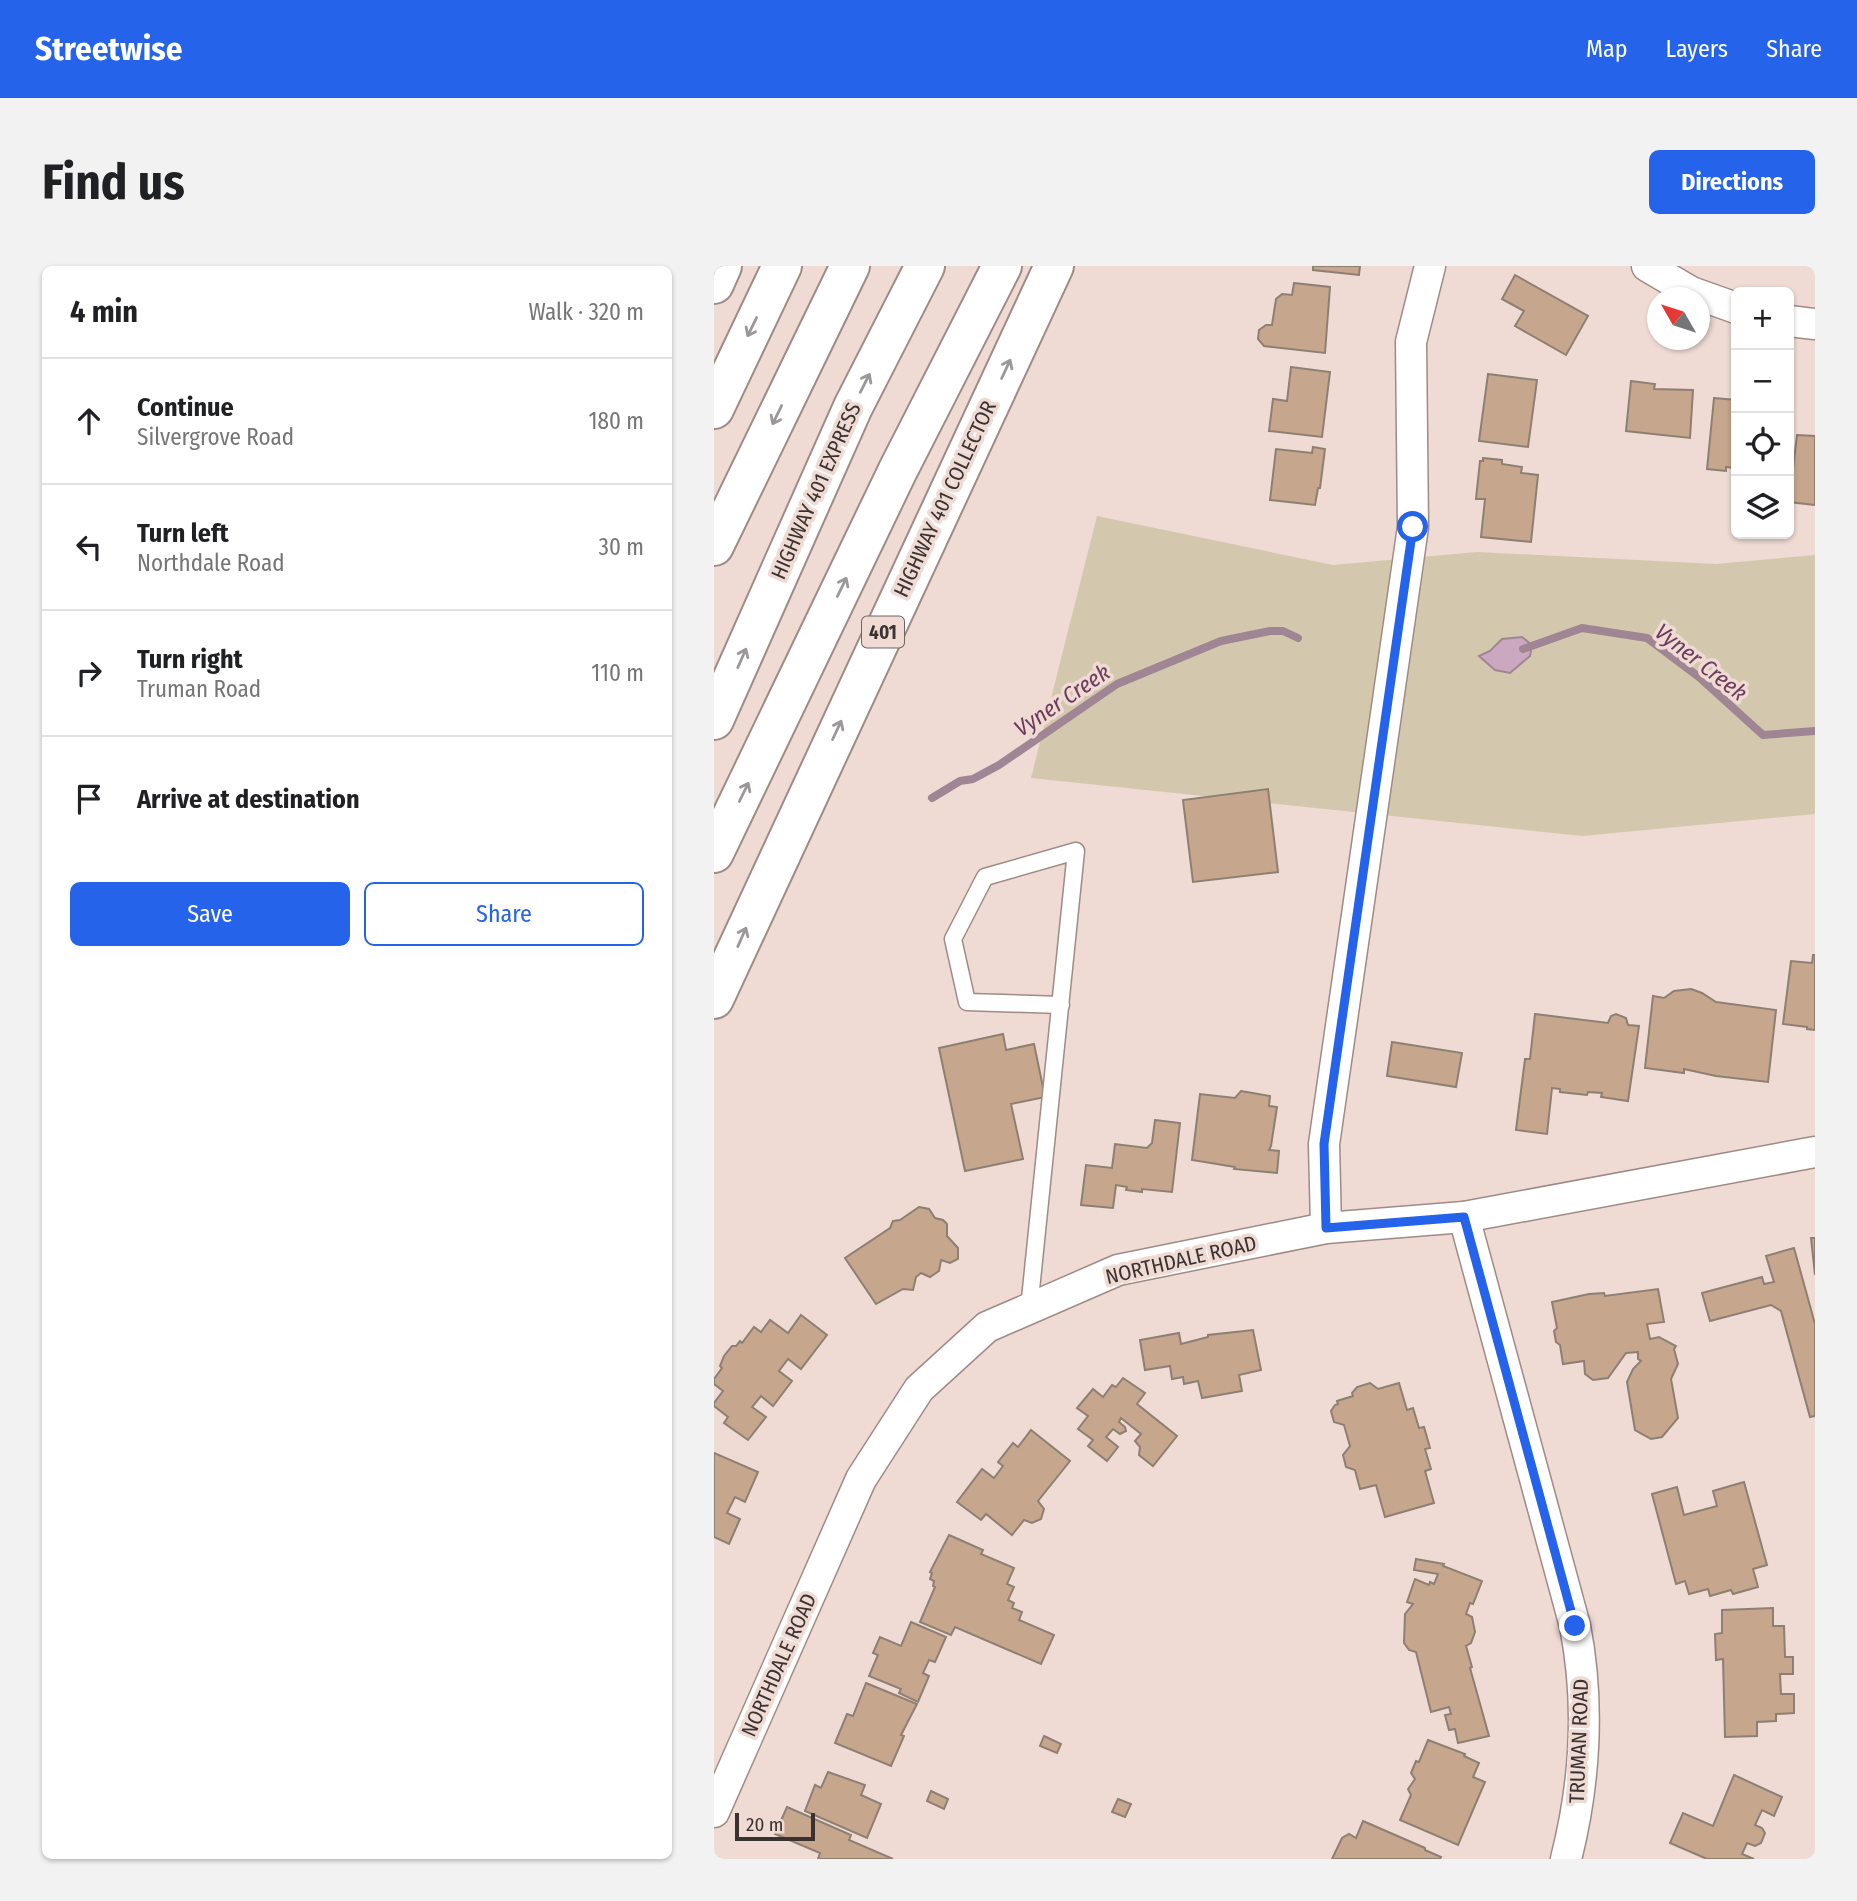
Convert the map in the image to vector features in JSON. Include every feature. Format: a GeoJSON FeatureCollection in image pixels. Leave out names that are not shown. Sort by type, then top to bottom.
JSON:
{"type":"FeatureCollection","features":[{"type":"Feature","properties":{"kind":"highway"},"geometry":{"type":"LineString","coordinates":[[714,284],[722,266]]}},
{"type":"Feature","properties":{"kind":"highway"},"geometry":{"type":"LineString","coordinates":[[714,409],[782,266]]}},
{"type":"Feature","properties":{"kind":"highway"},"geometry":{"type":"LineString","coordinates":[[714,546],[850,266]]}},
{"type":"Feature","properties":{"kind":"highway","name":"HIGHWAY 401 EXPRESS"},"geometry":{"type":"LineString","coordinates":[[714,720],[853,407],[925,266]]}},
{"type":"Feature","properties":{"kind":"highway"},"geometry":{"type":"LineString","coordinates":[[714,853],[898,470],[1002,266]]}},
{"type":"Feature","properties":{"kind":"highway","name":"HIGHWAY 401 COLLECTOR"},"geometry":{"type":"LineString","coordinates":[[714,999],[1054,266]]}},
{"type":"Feature","properties":{"kind":"street"},"geometry":{"type":"LineString","coordinates":[[1326,1228],[1324,1144],[1413,527],[1411,342],[1430,266]]}},
{"type":"Feature","properties":{"kind":"street"},"geometry":{"type":"LineString","coordinates":[[1647,266],[1691,292],[1731,306]]}},
{"type":"Feature","properties":{"kind":"street"},"geometry":{"type":"LineString","coordinates":[[1794,322],[1815,324]]}},
{"type":"Feature","properties":{"kind":"street","name":"NORTHDALE ROAD"},"geometry":{"type":"LineString","coordinates":[[714,1812],[861,1479],[919,1389],[987,1327],[1118,1270],[1326,1228],[1464,1217],[1815,1152]]}},
{"type":"Feature","properties":{"kind":"street","name":"TRUMAN ROAD"},"geometry":{"type":"LineString","coordinates":[[1464,1217],[1571,1613],[1581,1661],[1584,1724],[1576,1820],[1566,1859]]}},
{"type":"Feature","properties":{"kind":"lane"},"geometry":{"type":"LineString","coordinates":[[1029,1309],[1061,1005],[1076,851],[985,877],[953,939],[967,1002],[1061,1005]]}},
{"type":"Feature","properties":{"kind":"shaded area"},"geometry":{"type":"Polygon","coordinates":[[[1097,516],[1333,565],[1477,552],[1716,564],[1815,555],[1815,814],[1582,836],[1031,778],[1097,516]]]}},
{"type":"Feature","properties":{"kind":"shaded area"},"geometry":{"type":"Polygon","coordinates":[[[1522,637],[1532,645],[1530,656],[1510,673],[1495,670],[1479,656],[1490,651],[1502,639],[1522,637]]]}},
{"type":"Feature","properties":{"kind":"building"},"geometry":{"type":"Polygon","coordinates":[[[1313,266],[1360,266],[1359,275],[1313,270],[1313,266]]]}},
{"type":"Feature","properties":{"kind":"building"},"geometry":{"type":"Polygon","coordinates":[[[1515,275],[1588,316],[1566,355],[1515,326],[1524,311],[1502,299],[1515,275]]]}},
{"type":"Feature","properties":{"kind":"building"},"geometry":{"type":"Polygon","coordinates":[[[1294,283],[1330,287],[1325,353],[1264,346],[1258,339],[1259,330],[1266,325],[1272,325],[1276,299],[1282,294],[1292,295],[1294,283]]]}},
{"type":"Feature","properties":{"kind":"building"},"geometry":{"type":"Polygon","coordinates":[[[1291,367],[1330,372],[1322,437],[1269,431],[1273,399],[1287,401],[1291,367]]]}},
{"type":"Feature","properties":{"kind":"building"},"geometry":{"type":"Polygon","coordinates":[[[1488,374],[1537,380],[1528,447],[1479,441],[1488,374]]]}},
{"type":"Feature","properties":{"kind":"building"},"geometry":{"type":"Polygon","coordinates":[[[1631,381],[1655,384],[1654,389],[1693,390],[1690,438],[1626,431],[1631,381]]]}},
{"type":"Feature","properties":{"kind":"building"},"geometry":{"type":"Polygon","coordinates":[[[1714,398],[1731,400],[1731,468],[1726,467],[1726,471],[1707,469],[1714,398]]]}},
{"type":"Feature","properties":{"kind":"building"},"geometry":{"type":"Polygon","coordinates":[[[1797,435],[1815,436],[1815,505],[1794,503],[1797,435]]]}},
{"type":"Feature","properties":{"kind":"building"},"geometry":{"type":"Polygon","coordinates":[[[1313,447],[1325,449],[1315,505],[1270,500],[1276,449],[1312,453],[1313,447]]]}},
{"type":"Feature","properties":{"kind":"building"},"geometry":{"type":"Polygon","coordinates":[[[1483,458],[1502,460],[1502,464],[1522,467],[1521,473],[1538,475],[1531,542],[1481,537],[1485,499],[1476,499],[1480,461],[1483,461],[1483,458]]]}},
{"type":"Feature","properties":{"kind":"building"},"geometry":{"type":"Polygon","coordinates":[[[1268,789],[1278,872],[1193,882],[1183,800],[1268,789]]]}},
{"type":"Feature","properties":{"kind":"building"},"geometry":{"type":"Polygon","coordinates":[[[1813,955],[1815,1030],[1783,1024],[1791,961],[1812,963],[1813,955]]]}},
{"type":"Feature","properties":{"kind":"building"},"geometry":{"type":"Polygon","coordinates":[[[1691,989],[1716,1002],[1776,1010],[1768,1082],[1684,1069],[1684,1073],[1645,1068],[1653,996],[1664,998],[1674,991],[1691,989]]]}},
{"type":"Feature","properties":{"kind":"building"},"geometry":{"type":"Polygon","coordinates":[[[1535,1014],[1608,1023],[1611,1016],[1616,1014],[1626,1018],[1628,1025],[1639,1026],[1628,1101],[1601,1097],[1602,1093],[1588,1092],[1587,1095],[1560,1092],[1560,1089],[1552,1088],[1547,1134],[1516,1130],[1525,1059],[1530,1059],[1535,1014]]]}},
{"type":"Feature","properties":{"kind":"building"},"geometry":{"type":"Polygon","coordinates":[[[1003,1034],[1006,1050],[1034,1044],[1045,1097],[1011,1104],[1023,1159],[965,1171],[939,1048],[1003,1034]]]}},
{"type":"Feature","properties":{"kind":"building"},"geometry":{"type":"Polygon","coordinates":[[[1392,1042],[1462,1053],[1456,1087],[1387,1076],[1392,1042]]]}},
{"type":"Feature","properties":{"kind":"building"},"geometry":{"type":"Polygon","coordinates":[[[1241,1091],[1270,1096],[1269,1106],[1277,1107],[1269,1150],[1279,1151],[1277,1173],[1234,1169],[1235,1167],[1192,1160],[1200,1094],[1235,1098],[1241,1091]]]}},
{"type":"Feature","properties":{"kind":"building"},"geometry":{"type":"Polygon","coordinates":[[[1155,1120],[1180,1123],[1172,1192],[1126,1190],[1127,1187],[1116,1185],[1113,1208],[1081,1205],[1086,1165],[1112,1168],[1115,1144],[1147,1148],[1152,1143],[1155,1120]]]}},
{"type":"Feature","properties":{"kind":"building"},"geometry":{"type":"Polygon","coordinates":[[[919,1207],[929,1209],[935,1218],[947,1224],[947,1236],[958,1248],[958,1259],[950,1263],[941,1260],[939,1271],[930,1277],[921,1273],[916,1277],[913,1290],[903,1289],[876,1304],[845,1258],[890,1228],[893,1221],[900,1220],[919,1207]]]}},
{"type":"Feature","properties":{"kind":"building"},"geometry":{"type":"Polygon","coordinates":[[[1811,1238],[1815,1238],[1815,1275],[1811,1238]]]}},
{"type":"Feature","properties":{"kind":"building"},"geometry":{"type":"Polygon","coordinates":[[[1794,1248],[1815,1324],[1815,1416],[1810,1417],[1781,1311],[1771,1305],[1710,1321],[1702,1293],[1762,1277],[1764,1284],[1774,1282],[1766,1256],[1794,1248]]]}},
{"type":"Feature","properties":{"kind":"building"},"geometry":{"type":"Polygon","coordinates":[[[1658,1289],[1664,1322],[1647,1324],[1650,1339],[1659,1337],[1676,1346],[1674,1349],[1678,1364],[1671,1379],[1678,1418],[1662,1437],[1651,1439],[1635,1430],[1627,1382],[1633,1369],[1641,1361],[1638,1359],[1638,1352],[1626,1353],[1608,1378],[1593,1380],[1585,1374],[1584,1361],[1563,1364],[1560,1345],[1556,1342],[1554,1331],[1557,1328],[1552,1302],[1589,1294],[1604,1293],[1605,1296],[1658,1289]]]}},
{"type":"Feature","properties":{"kind":"building"},"geometry":{"type":"Polygon","coordinates":[[[801,1315],[827,1335],[801,1369],[788,1359],[779,1371],[792,1381],[773,1406],[761,1396],[752,1407],[766,1417],[748,1440],[724,1423],[728,1417],[714,1406],[723,1391],[714,1384],[714,1379],[722,1368],[720,1366],[724,1356],[732,1346],[736,1346],[740,1341],[742,1343],[754,1327],[761,1332],[770,1320],[788,1333],[801,1315]]]}},
{"type":"Feature","properties":{"kind":"building"},"geometry":{"type":"Polygon","coordinates":[[[1253,1330],[1261,1370],[1239,1375],[1242,1391],[1202,1398],[1198,1381],[1184,1384],[1183,1377],[1172,1379],[1170,1366],[1145,1370],[1140,1340],[1179,1333],[1181,1344],[1208,1335],[1253,1330]]]}},
{"type":"Feature","properties":{"kind":"building"},"geometry":{"type":"Polygon","coordinates":[[[1123,1378],[1145,1393],[1137,1404],[1177,1436],[1153,1466],[1139,1455],[1140,1447],[1135,1441],[1141,1434],[1121,1418],[1119,1422],[1126,1431],[1120,1434],[1113,1429],[1106,1437],[1118,1447],[1107,1461],[1088,1446],[1093,1440],[1078,1429],[1088,1416],[1077,1408],[1093,1389],[1103,1397],[1112,1385],[1116,1387],[1123,1378]]]}},
{"type":"Feature","properties":{"kind":"building"},"geometry":{"type":"Polygon","coordinates":[[[1370,1383],[1378,1389],[1399,1383],[1407,1410],[1413,1408],[1419,1428],[1424,1427],[1430,1448],[1425,1449],[1431,1469],[1425,1471],[1434,1503],[1385,1517],[1376,1485],[1360,1489],[1355,1470],[1346,1467],[1343,1455],[1350,1446],[1344,1425],[1334,1422],[1331,1411],[1338,1404],[1337,1401],[1353,1396],[1352,1393],[1357,1387],[1370,1383]]]}},
{"type":"Feature","properties":{"kind":"building"},"geometry":{"type":"Polygon","coordinates":[[[1031,1430],[1070,1461],[1038,1501],[1044,1509],[1041,1519],[1032,1523],[1024,1520],[1012,1535],[986,1514],[981,1520],[957,1502],[982,1469],[994,1478],[1003,1466],[998,1462],[1013,1443],[1018,1447],[1031,1430]]]}},
{"type":"Feature","properties":{"kind":"building"},"geometry":{"type":"Polygon","coordinates":[[[714,1453],[758,1472],[745,1502],[735,1497],[727,1513],[740,1519],[729,1544],[714,1537],[714,1453]]]}},
{"type":"Feature","properties":{"kind":"building"},"geometry":{"type":"Polygon","coordinates":[[[1744,1482],[1767,1565],[1753,1569],[1758,1587],[1733,1594],[1731,1590],[1710,1596],[1708,1589],[1689,1594],[1685,1581],[1676,1584],[1652,1494],[1677,1487],[1684,1515],[1717,1506],[1713,1491],[1744,1482]]]}},
{"type":"Feature","properties":{"kind":"building"},"geometry":{"type":"Polygon","coordinates":[[[949,1535],[983,1550],[981,1554],[1014,1568],[1007,1584],[1014,1587],[1008,1600],[1014,1603],[1012,1608],[1022,1612],[1019,1620],[1054,1635],[1041,1664],[955,1627],[951,1635],[920,1622],[935,1587],[934,1581],[930,1579],[930,1572],[949,1535]]]}},
{"type":"Feature","properties":{"kind":"building"},"geometry":{"type":"Polygon","coordinates":[[[1416,1559],[1444,1564],[1443,1566],[1482,1581],[1466,1614],[1472,1617],[1475,1632],[1471,1643],[1466,1646],[1489,1736],[1458,1743],[1455,1729],[1449,1730],[1445,1715],[1451,1714],[1449,1707],[1431,1712],[1416,1652],[1409,1650],[1404,1643],[1405,1614],[1413,1604],[1407,1602],[1415,1579],[1429,1585],[1430,1582],[1434,1584],[1438,1574],[1414,1570],[1416,1559]]]}},
{"type":"Feature","properties":{"kind":"building"},"geometry":{"type":"Polygon","coordinates":[[[1773,1608],[1773,1626],[1784,1626],[1785,1657],[1793,1657],[1793,1674],[1780,1674],[1781,1694],[1794,1694],[1794,1713],[1776,1714],[1776,1721],[1757,1722],[1757,1736],[1725,1737],[1723,1659],[1716,1660],[1715,1634],[1722,1633],[1722,1610],[1773,1608]]]}},
{"type":"Feature","properties":{"kind":"building"},"geometry":{"type":"Polygon","coordinates":[[[911,1622],[946,1637],[935,1662],[929,1660],[923,1673],[929,1676],[918,1702],[899,1693],[901,1689],[869,1676],[878,1655],[873,1653],[880,1637],[901,1646],[911,1622]]]}},
{"type":"Feature","properties":{"kind":"building"},"geometry":{"type":"Polygon","coordinates":[[[866,1683],[917,1704],[901,1735],[904,1736],[891,1766],[835,1743],[847,1714],[853,1716],[866,1683]]]}},
{"type":"Feature","properties":{"kind":"building"},"geometry":{"type":"Polygon","coordinates":[[[1044,1736],[1061,1744],[1057,1753],[1040,1746],[1044,1736]]]}},
{"type":"Feature","properties":{"kind":"building"},"geometry":{"type":"Polygon","coordinates":[[[1428,1740],[1465,1754],[1464,1756],[1479,1763],[1473,1777],[1485,1782],[1458,1845],[1400,1820],[1411,1795],[1408,1789],[1415,1779],[1411,1773],[1428,1740]]]}},
{"type":"Feature","properties":{"kind":"building"},"geometry":{"type":"Polygon","coordinates":[[[828,1772],[865,1785],[861,1795],[881,1804],[867,1838],[805,1811],[815,1785],[821,1788],[828,1772]]]}},
{"type":"Feature","properties":{"kind":"building"},"geometry":{"type":"Polygon","coordinates":[[[1734,1775],[1782,1797],[1774,1816],[1762,1810],[1755,1825],[1765,1833],[1761,1843],[1755,1846],[1747,1843],[1742,1854],[1754,1859],[1707,1859],[1670,1843],[1683,1813],[1713,1826],[1734,1775]]]}},
{"type":"Feature","properties":{"kind":"building"},"geometry":{"type":"Polygon","coordinates":[[[931,1791],[948,1799],[944,1809],[927,1801],[931,1791]]]}},
{"type":"Feature","properties":{"kind":"building"},"geometry":{"type":"Polygon","coordinates":[[[1118,1799],[1131,1804],[1125,1817],[1112,1812],[1118,1799]]]}},
{"type":"Feature","properties":{"kind":"building"},"geometry":{"type":"Polygon","coordinates":[[[787,1807],[851,1835],[849,1840],[893,1859],[818,1859],[820,1853],[775,1834],[787,1807]]]}},
{"type":"Feature","properties":{"kind":"building"},"geometry":{"type":"Polygon","coordinates":[[[1363,1821],[1441,1857],[1332,1859],[1342,1838],[1349,1834],[1356,1838],[1363,1821]]]}},
{"type":"Feature","properties":{"kind":"waterway","name":"Vyner Creek"},"geometry":{"type":"LineString","coordinates":[[1523,649],[1582,628],[1647,638],[1699,677],[1763,735],[1815,731]]}},
{"type":"Feature","properties":{"kind":"waterway","name":"Vyner Creek"},"geometry":{"type":"LineString","coordinates":[[932,798],[960,781],[973,779],[999,765],[1117,684],[1221,641],[1270,631],[1283,631],[1298,638]]}},
{"type":"Feature","properties":{"kind":"route"},"geometry":{"type":"LineString","coordinates":[[1413,527],[1324,1144],[1326,1228],[1464,1217],[1575,1626]]}}]}
